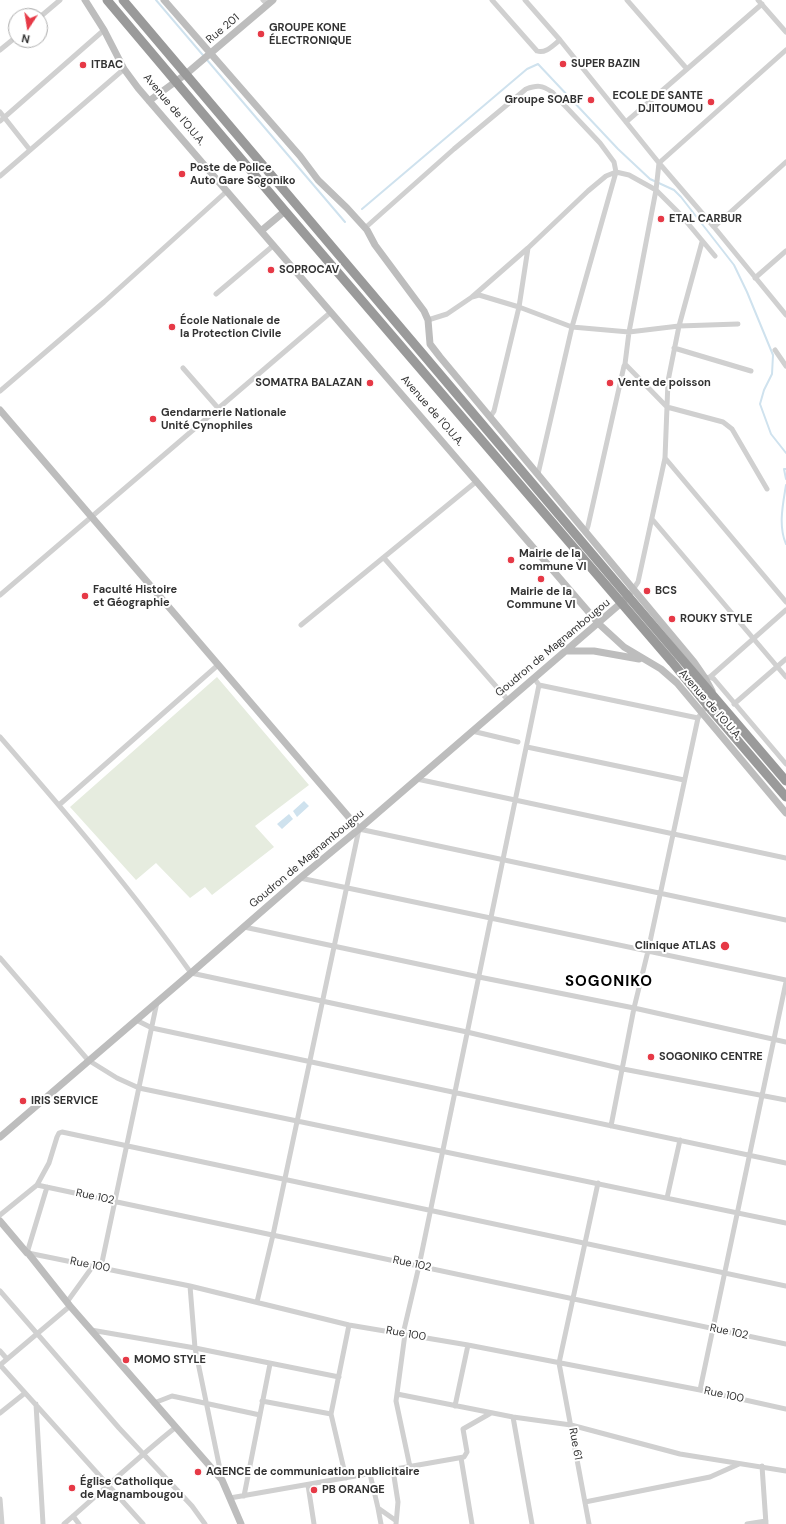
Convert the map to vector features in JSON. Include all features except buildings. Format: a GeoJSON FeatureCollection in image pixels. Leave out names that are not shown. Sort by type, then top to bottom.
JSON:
{"type":"FeatureCollection","features":[{"type":"Feature","properties":{"kind":"highway","name":"Avenue de l'O.U.A."},"geometry":{"type":"LineString","coordinates":[[107,0],[285,211],[628,597],[705,709],[786,797]]}},
{"type":"Feature","properties":{"kind":"highway","name":"Avenue de l'O.U.A."},"geometry":{"type":"LineString","coordinates":[[123,0],[628,597],[786,781]]}},
{"type":"Feature","properties":{"kind":"street"},"geometry":{"type":"LineString","coordinates":[[48,10],[60,0]]}},
{"type":"Feature","properties":{"kind":"street","name":"Avenue de l'O.U.A."},"geometry":{"type":"LineString","coordinates":[[85,0],[104,30],[124,69],[149,101],[599,624],[624,647],[643,660],[661,669],[705,709],[786,813]]}},
{"type":"Feature","properties":{"kind":"street","name":"Avenue de l'O.U.A."},"geometry":{"type":"LineString","coordinates":[[164,0],[300,156],[318,180],[365,228],[375,245],[424,310],[428,320],[430,344],[586,532],[628,597],[707,677],[714,679],[786,764]]}},
{"type":"Feature","properties":{"kind":"street"},"geometry":{"type":"LineString","coordinates":[[492,0],[537,51],[545,51],[560,40]]}},
{"type":"Feature","properties":{"kind":"street"},"geometry":{"type":"LineString","coordinates":[[524,0],[560,40],[659,165],[714,227],[786,315]]}},
{"type":"Feature","properties":{"kind":"street"},"geometry":{"type":"LineString","coordinates":[[627,0],[687,69]]}},
{"type":"Feature","properties":{"kind":"street","name":"Rue 201"},"geometry":{"type":"LineString","coordinates":[[149,101],[186,74],[268,2]]}},
{"type":"Feature","properties":{"kind":"street"},"geometry":{"type":"LineString","coordinates":[[626,122],[687,69],[760,2],[786,32]]}},
{"type":"Feature","properties":{"kind":"street"},"geometry":{"type":"LineString","coordinates":[[2,119],[104,30]]}},
{"type":"Feature","properties":{"kind":"street"},"geometry":{"type":"LineString","coordinates":[[0,50],[8,44]]}},
{"type":"Feature","properties":{"kind":"street"},"geometry":{"type":"LineString","coordinates":[[586,532],[625,364],[629,332],[656,190],[659,165],[786,50]]}},
{"type":"Feature","properties":{"kind":"street"},"geometry":{"type":"LineString","coordinates":[[0,176],[124,69]]}},
{"type":"Feature","properties":{"kind":"street"},"geometry":{"type":"LineString","coordinates":[[365,228],[466,139],[526,89],[536,85],[544,86],[552,92],[573,113],[614,162],[616,172],[572,327],[538,474]]}},
{"type":"Feature","properties":{"kind":"street"},"geometry":{"type":"LineString","coordinates":[[0,112],[2,119],[30,150]]}},
{"type":"Feature","properties":{"kind":"street"},"geometry":{"type":"LineString","coordinates":[[714,227],[786,162]]}},
{"type":"Feature","properties":{"kind":"street"},"geometry":{"type":"LineString","coordinates":[[428,320],[446,314],[472,297],[528,248],[588,191],[606,176],[616,172],[630,174],[656,190],[680,214],[715,256]]}},
{"type":"Feature","properties":{"kind":"street"},"geometry":{"type":"LineString","coordinates":[[0,391],[104,302],[227,191]]}},
{"type":"Feature","properties":{"kind":"street"},"geometry":{"type":"LineString","coordinates":[[261,231],[285,211]]}},
{"type":"Feature","properties":{"kind":"street"},"geometry":{"type":"LineString","coordinates":[[628,597],[638,582],[665,458],[668,381],[679,326],[702,242]]}},
{"type":"Feature","properties":{"kind":"street"},"geometry":{"type":"LineString","coordinates":[[216,294],[274,245]]}},
{"type":"Feature","properties":{"kind":"street"},"geometry":{"type":"LineString","coordinates":[[490,418],[494,411],[519,307],[528,248]]}},
{"type":"Feature","properties":{"kind":"street"},"geometry":{"type":"LineString","coordinates":[[755,278],[786,250]]}},
{"type":"Feature","properties":{"kind":"street"},"geometry":{"type":"LineString","coordinates":[[472,297],[479,295],[519,307],[572,327],[629,332],[679,326],[738,324]]}},
{"type":"Feature","properties":{"kind":"street"},"geometry":{"type":"LineString","coordinates":[[0,595],[331,312]]}},
{"type":"Feature","properties":{"kind":"street"},"geometry":{"type":"LineString","coordinates":[[674,348],[751,372]]}},
{"type":"Feature","properties":{"kind":"street"},"geometry":{"type":"LineString","coordinates":[[775,350],[786,366]]}},
{"type":"Feature","properties":{"kind":"street"},"geometry":{"type":"LineString","coordinates":[[625,364],[667,407],[723,422],[732,428],[767,489]]}},
{"type":"Feature","properties":{"kind":"street"},"geometry":{"type":"LineString","coordinates":[[183,368],[218,408]]}},
{"type":"Feature","properties":{"kind":"street"},"geometry":{"type":"LineString","coordinates":[[0,410],[359,829],[786,920]]}},
{"type":"Feature","properties":{"kind":"street"},"geometry":{"type":"LineString","coordinates":[[665,458],[786,602]]}},
{"type":"Feature","properties":{"kind":"street"},"geometry":{"type":"LineString","coordinates":[[301,625],[477,481]]}},
{"type":"Feature","properties":{"kind":"street"},"geometry":{"type":"LineString","coordinates":[[652,519],[786,677]]}},
{"type":"Feature","properties":{"kind":"street"},"geometry":{"type":"LineString","coordinates":[[384,558],[508,700]]}},
{"type":"Feature","properties":{"kind":"street","name":"Goudron de Magnambougou"},"geometry":{"type":"LineString","coordinates":[[0,1137],[300,878],[599,624],[628,597]]}},
{"type":"Feature","properties":{"kind":"street"},"geometry":{"type":"LineString","coordinates":[[717,700],[707,677],[786,610]]}},
{"type":"Feature","properties":{"kind":"street"},"geometry":{"type":"LineString","coordinates":[[566,651],[594,651],[643,660]]}},
{"type":"Feature","properties":{"kind":"street"},"geometry":{"type":"LineString","coordinates":[[734,704],[786,659]]}},
{"type":"Feature","properties":{"kind":"street"},"geometry":{"type":"LineString","coordinates":[[60,805],[218,665]]}},
{"type":"Feature","properties":{"kind":"street"},"geometry":{"type":"LineString","coordinates":[[534,678],[539,685],[698,718]]}},
{"type":"Feature","properties":{"kind":"street"},"geometry":{"type":"LineString","coordinates":[[410,1467],[396,1401],[404,1334],[539,685]]}},
{"type":"Feature","properties":{"kind":"street"},"geometry":{"type":"LineString","coordinates":[[611,1126],[634,1008],[648,950],[684,780],[698,718],[705,709]]}},
{"type":"Feature","properties":{"kind":"street"},"geometry":{"type":"LineString","coordinates":[[472,731],[518,742]]}},
{"type":"Feature","properties":{"kind":"street"},"geometry":{"type":"LineString","coordinates":[[0,737],[60,805],[167,939],[191,973],[467,1032],[623,1069],[786,1100]]}},
{"type":"Feature","properties":{"kind":"street"},"geometry":{"type":"LineString","coordinates":[[526,747],[684,780]]}},
{"type":"Feature","properties":{"kind":"street"},"geometry":{"type":"LineString","coordinates":[[417,779],[786,858]]}},
{"type":"Feature","properties":{"kind":"street"},"geometry":{"type":"LineString","coordinates":[[257,1302],[273,1235],[359,829]]}},
{"type":"Feature","properties":{"kind":"street"},"geometry":{"type":"LineString","coordinates":[[300,878],[648,950],[786,981],[700,1390]]}},
{"type":"Feature","properties":{"kind":"street"},"geometry":{"type":"LineString","coordinates":[[244,927],[334,947],[634,1008],[786,1042]]}},
{"type":"Feature","properties":{"kind":"street"},"geometry":{"type":"LineString","coordinates":[[0,958],[88,1060],[117,1078],[139,1088],[786,1222]]}},
{"type":"Feature","properties":{"kind":"street"},"geometry":{"type":"LineString","coordinates":[[101,1267],[116,1202],[157,1002]]}},
{"type":"Feature","properties":{"kind":"street"},"geometry":{"type":"LineString","coordinates":[[136,1020],[152,1028],[786,1163]]}},
{"type":"Feature","properties":{"kind":"street"},"geometry":{"type":"LineString","coordinates":[[0,1215],[37,1185],[49,1163],[57,1137],[59,1133],[62,1132],[786,1286]]}},
{"type":"Feature","properties":{"kind":"street"},"geometry":{"type":"LineString","coordinates":[[668,1198],[680,1140]]}},
{"type":"Feature","properties":{"kind":"street"},"geometry":{"type":"LineString","coordinates":[[559,1363],[598,1184]]}},
{"type":"Feature","properties":{"kind":"street","name":"Rue 102"},"geometry":{"type":"LineString","coordinates":[[37,1185],[786,1344]]}},
{"type":"Feature","properties":{"kind":"street"},"geometry":{"type":"LineString","coordinates":[[27,1253],[47,1187]]}},
{"type":"Feature","properties":{"kind":"street"},"geometry":{"type":"LineString","coordinates":[[0,1221],[68,1304],[222,1480]]}},
{"type":"Feature","properties":{"kind":"street","name":"Rue 100"},"geometry":{"type":"LineString","coordinates":[[27,1253],[190,1286],[349,1325],[468,1345],[700,1390],[786,1409]]}},
{"type":"Feature","properties":{"kind":"street"},"geometry":{"type":"LineString","coordinates":[[93,1266],[68,1304],[0,1365],[143,1524]]}},
{"type":"Feature","properties":{"kind":"street"},"geometry":{"type":"LineString","coordinates":[[190,1286],[195,1348],[222,1480],[241,1524]]}},
{"type":"Feature","properties":{"kind":"street"},"geometry":{"type":"LineString","coordinates":[[0,1291],[118,1428],[192,1506],[205,1524]]}},
{"type":"Feature","properties":{"kind":"street"},"geometry":{"type":"LineString","coordinates":[[346,1478],[330,1414],[349,1325]]}},
{"type":"Feature","properties":{"kind":"street"},"geometry":{"type":"LineString","coordinates":[[91,1330],[195,1348],[339,1377]]}},
{"type":"Feature","properties":{"kind":"street"},"geometry":{"type":"LineString","coordinates":[[455,1406],[468,1345]]}},
{"type":"Feature","properties":{"kind":"street"},"geometry":{"type":"LineString","coordinates":[[0,1351],[7,1359]]}},
{"type":"Feature","properties":{"kind":"street","name":"Rue 61"},"geometry":{"type":"LineString","coordinates":[[559,1363],[589,1524]]}},
{"type":"Feature","properties":{"kind":"street"},"geometry":{"type":"LineString","coordinates":[[244,1496],[270,1364]]}},
{"type":"Feature","properties":{"kind":"street"},"geometry":{"type":"LineString","coordinates":[[0,1413],[25,1393]]}},
{"type":"Feature","properties":{"kind":"street"},"geometry":{"type":"LineString","coordinates":[[397,1394],[513,1417],[571,1425],[680,1454],[786,1471]]}},
{"type":"Feature","properties":{"kind":"street"},"geometry":{"type":"LineString","coordinates":[[154,1403],[172,1396],[260,1415]]}},
{"type":"Feature","properties":{"kind":"street"},"geometry":{"type":"LineString","coordinates":[[262,1401],[330,1414]]}},
{"type":"Feature","properties":{"kind":"street"},"geometry":{"type":"LineString","coordinates":[[36,1404],[43,1524]]}},
{"type":"Feature","properties":{"kind":"street"},"geometry":{"type":"LineString","coordinates":[[230,1498],[464,1457],[467,1452],[464,1429],[491,1413]]}},
{"type":"Feature","properties":{"kind":"street"},"geometry":{"type":"LineString","coordinates":[[513,1417],[532,1524]]}},
{"type":"Feature","properties":{"kind":"street"},"geometry":{"type":"LineString","coordinates":[[64,1524],[143,1453],[176,1427]]}},
{"type":"Feature","properties":{"kind":"street"},"geometry":{"type":"LineString","coordinates":[[460,1458],[472,1524]]}},
{"type":"Feature","properties":{"kind":"street"},"geometry":{"type":"LineString","coordinates":[[585,1502],[710,1477],[740,1463]]}},
{"type":"Feature","properties":{"kind":"street"},"geometry":{"type":"LineString","coordinates":[[747,1524],[766,1523],[762,1466]]}},
{"type":"Feature","properties":{"kind":"street"},"geometry":{"type":"LineString","coordinates":[[378,1508],[396,1522],[398,1502],[393,1470]]}},
{"type":"Feature","properties":{"kind":"street"},"geometry":{"type":"LineString","coordinates":[[370,1474],[381,1524]]}},
{"type":"Feature","properties":{"kind":"street"},"geometry":{"type":"LineString","coordinates":[[308,1485],[314,1524]]}},
{"type":"Feature","properties":{"kind":"street"},"geometry":{"type":"LineString","coordinates":[[0,1499],[2,1524]]}},
{"type":"Feature","properties":{"kind":"street"},"geometry":{"type":"LineString","coordinates":[[73,1516],[79,1524]]}},
{"type":"Feature","properties":{"kind":"shaded area"},"geometry":{"type":"Polygon","coordinates":[[[217,677],[309,785],[255,826],[274,847],[212,895],[205,887],[190,898],[156,863],[136,880],[70,807],[217,677]]]}},
{"type":"Feature","properties":{"kind":"water"},"geometry":{"type":"Polygon","coordinates":[[[304,801],[309,806],[297,817],[293,811],[304,801]]]}},
{"type":"Feature","properties":{"kind":"water"},"geometry":{"type":"Polygon","coordinates":[[[289,814],[293,819],[282,829],[277,824],[289,814]]]}},
{"type":"Feature","properties":{"kind":"waterway"},"geometry":{"type":"LineString","coordinates":[[156,0],[345,222]]}},
{"type":"Feature","properties":{"kind":"waterway"},"geometry":{"type":"LineString","coordinates":[[362,209],[527,69],[538,64],[618,149],[650,179],[674,190],[681,197],[734,265],[773,355],[772,374],[764,390],[760,404],[771,434],[786,453]]}},
{"type":"Feature","properties":{"kind":"waterway"},"geometry":{"type":"LineString","coordinates":[[786,469],[784,469],[786,479]]}},
{"type":"Feature","properties":{"kind":"waterway"},"geometry":{"type":"LineString","coordinates":[[786,485],[782,522],[782,530],[786,544]]}},
{"type":"Feature","properties":{"kind":"place","name":"GROUPE KONE ÉLECTRONIQUE"},"geometry":{"type":"Point","coordinates":[261,34]}},
{"type":"Feature","properties":{"kind":"place","name":"SUPER BAZIN"},"geometry":{"type":"Point","coordinates":[563,64]}},
{"type":"Feature","properties":{"kind":"place","name":"ITBAC"},"geometry":{"type":"Point","coordinates":[83,65]}},
{"type":"Feature","properties":{"kind":"place","name":"Groupe SOABF"},"geometry":{"type":"Point","coordinates":[591,100]}},
{"type":"Feature","properties":{"kind":"place","name":"ECOLE DE SANTE DJITOUMOU"},"geometry":{"type":"Point","coordinates":[711,102]}},
{"type":"Feature","properties":{"kind":"place","name":"Poste de Police Auto Gare Sogoniko"},"geometry":{"type":"Point","coordinates":[182,174]}},
{"type":"Feature","properties":{"kind":"place","name":"ETAL CARBUR"},"geometry":{"type":"Point","coordinates":[661,219]}},
{"type":"Feature","properties":{"kind":"place","name":"SOPROCAV"},"geometry":{"type":"Point","coordinates":[271,270]}},
{"type":"Feature","properties":{"kind":"place","name":"École Nationale de la Protection Civile"},"geometry":{"type":"Point","coordinates":[172,327]}},
{"type":"Feature","properties":{"kind":"place","name":"SOMATRA BALAZAN"},"geometry":{"type":"Point","coordinates":[370,383]}},
{"type":"Feature","properties":{"kind":"place","name":"Vente de poisson"},"geometry":{"type":"Point","coordinates":[610,383]}},
{"type":"Feature","properties":{"kind":"place","name":"Gendarmerie Nationale Unité Cynophiles"},"geometry":{"type":"Point","coordinates":[153,419]}},
{"type":"Feature","properties":{"kind":"place","name":"Mairie de la commune VI"},"geometry":{"type":"Point","coordinates":[511,560]}},
{"type":"Feature","properties":{"kind":"place","name":"Mairie de la Commune VI"},"geometry":{"type":"Point","coordinates":[541,579]}},
{"type":"Feature","properties":{"kind":"place","name":"BCS"},"geometry":{"type":"Point","coordinates":[647,591]}},
{"type":"Feature","properties":{"kind":"place","name":"Faculté Histoire et Géographie"},"geometry":{"type":"Point","coordinates":[85,596]}},
{"type":"Feature","properties":{"kind":"place","name":"ROUKY STYLE"},"geometry":{"type":"Point","coordinates":[672,619]}},
{"type":"Feature","properties":{"kind":"place","name":"Clinique ATLAS"},"geometry":{"type":"Point","coordinates":[725,946]}},
{"type":"Feature","properties":{"kind":"place","name":"SOGONIKO CENTRE"},"geometry":{"type":"Point","coordinates":[651,1057]}},
{"type":"Feature","properties":{"kind":"place","name":"IRIS SERVICE"},"geometry":{"type":"Point","coordinates":[23,1101]}},
{"type":"Feature","properties":{"kind":"place","name":"MOMO STYLE"},"geometry":{"type":"Point","coordinates":[126,1360]}},
{"type":"Feature","properties":{"kind":"place","name":"AGENCE de communication publicitaire"},"geometry":{"type":"Point","coordinates":[198,1472]}},
{"type":"Feature","properties":{"kind":"place","name":"Église Catholique de Magnambougou"},"geometry":{"type":"Point","coordinates":[72,1488]}},
{"type":"Feature","properties":{"kind":"place","name":"PB ORANGE"},"geometry":{"type":"Point","coordinates":[314,1490]}},
{"type":"Feature","properties":{"kind":"district","name":"SOGONIKO"},"geometry":{"type":"Point","coordinates":[609,982]}}]}
